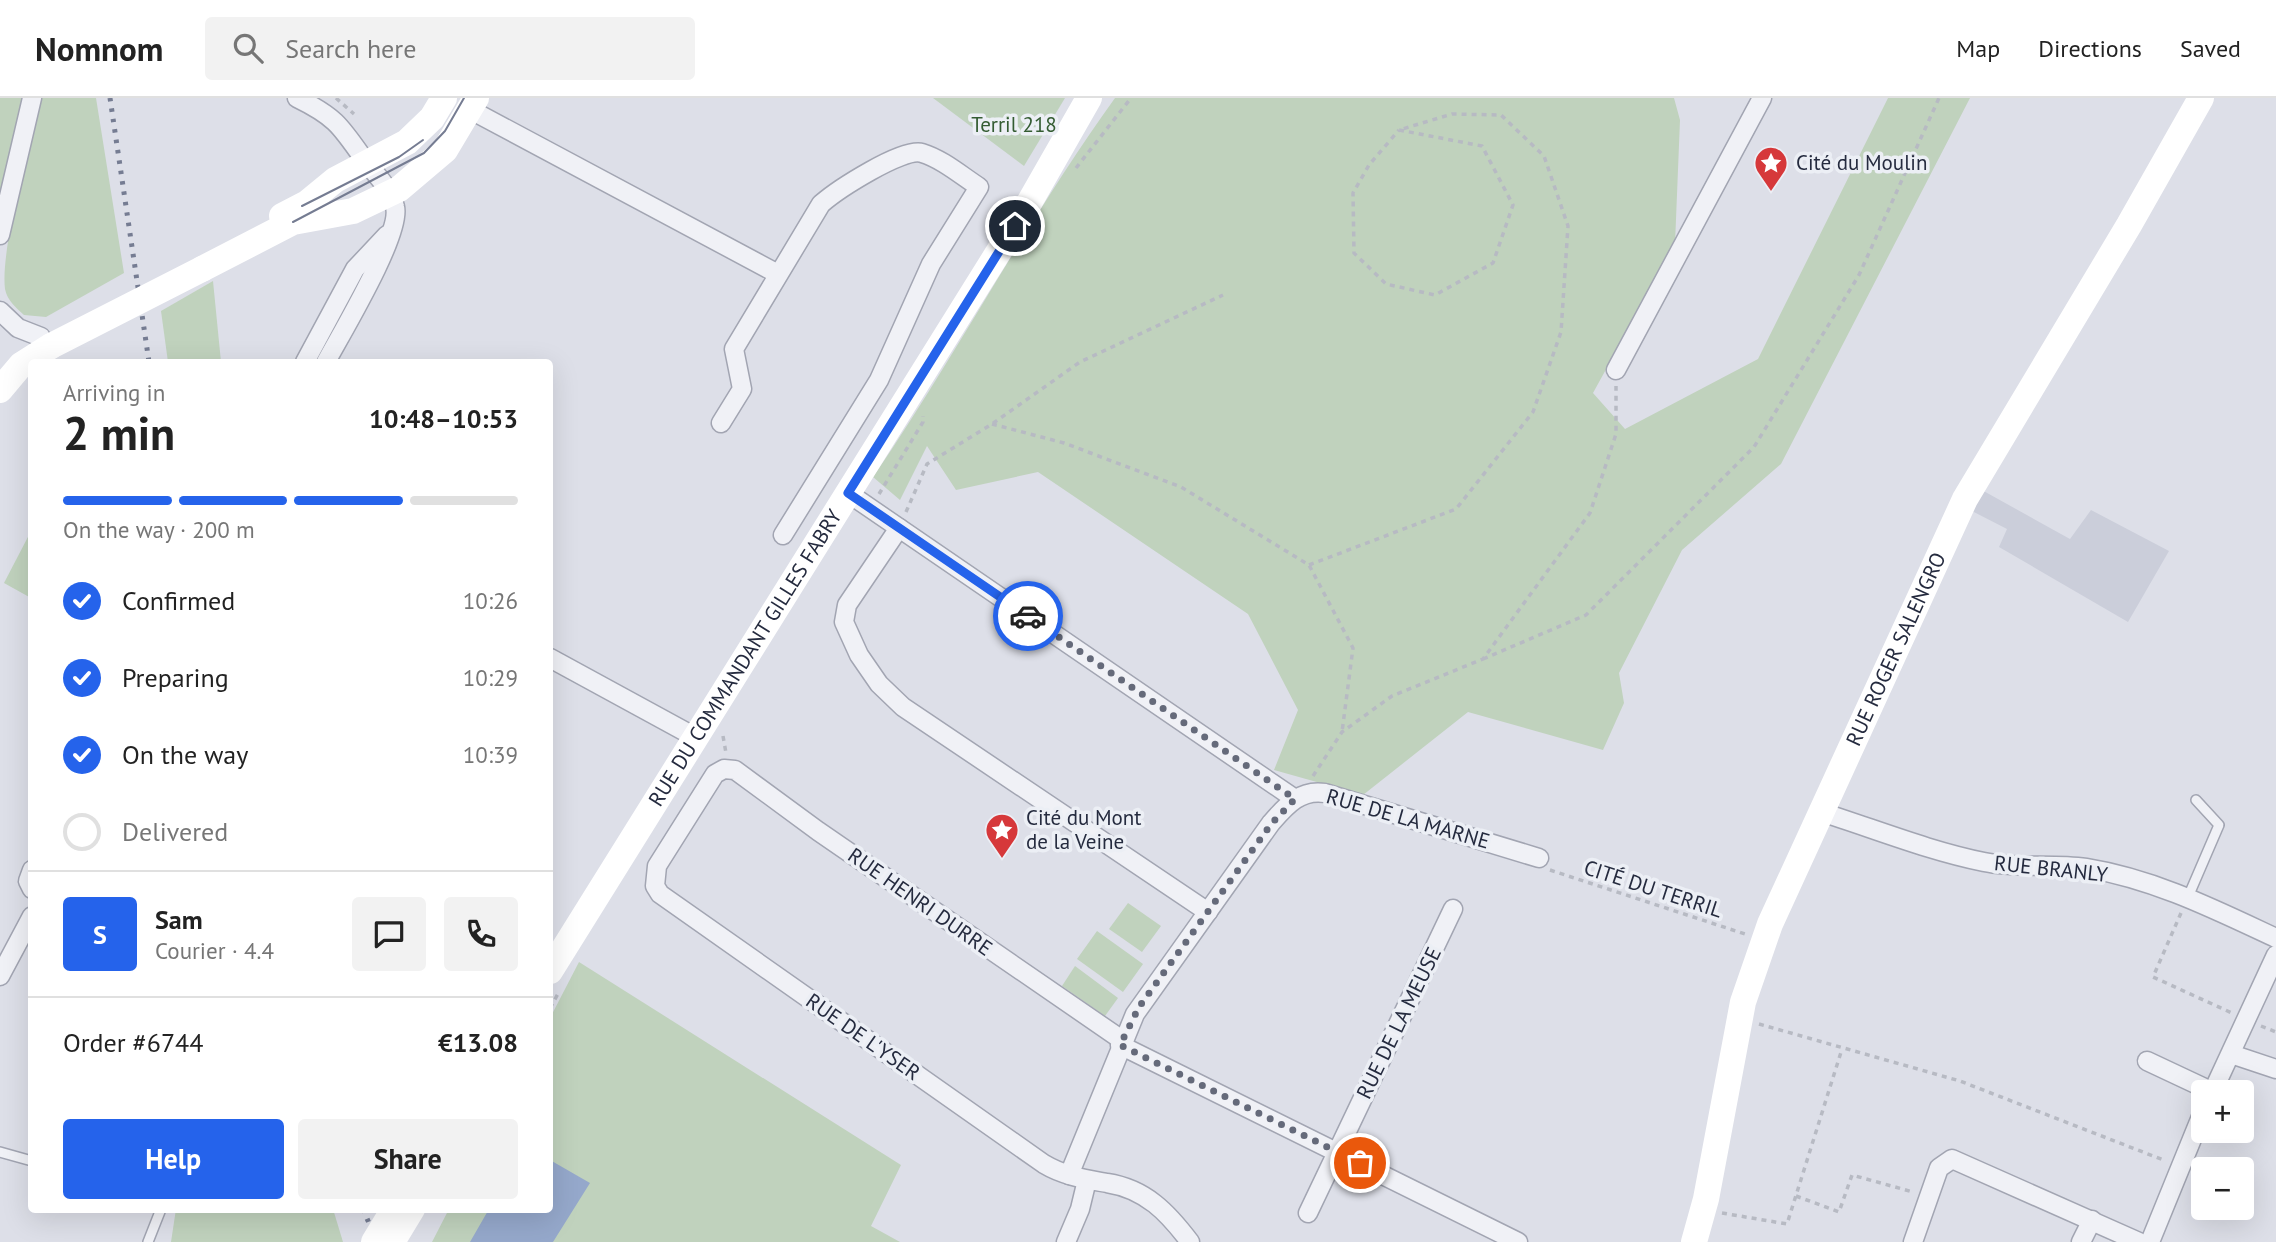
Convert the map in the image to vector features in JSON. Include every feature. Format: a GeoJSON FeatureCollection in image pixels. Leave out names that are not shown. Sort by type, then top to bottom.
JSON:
{"type":"FeatureCollection","features":[{"type":"Feature","properties":{"kind":"street"},"geometry":{"type":"LineString","coordinates":[[0,235],[32,98]]}},
{"type":"Feature","properties":{"kind":"street"},"geometry":{"type":"LineString","coordinates":[[297,98],[331,116],[390,194],[397,213],[394,227],[328,359]]}},
{"type":"Feature","properties":{"kind":"street"},"geometry":{"type":"LineString","coordinates":[[0,371],[48,339],[298,214],[331,182],[415,136],[432,118],[444,98]]}},
{"type":"Feature","properties":{"kind":"street","name":"RUE DU COMMANDANT GILLES FABRY"},"geometry":{"type":"LineString","coordinates":[[553,966],[1029,203],[1089,98]]}},
{"type":"Feature","properties":{"kind":"street","name":"RUE DU COMMANDANT GILLES FABRY"},"geometry":{"type":"LineString","coordinates":[[1029,203],[1107,98]]}},
{"type":"Feature","properties":{"kind":"street"},"geometry":{"type":"LineString","coordinates":[[1616,370],[1762,98]]}},
{"type":"Feature","properties":{"kind":"street","name":"RUE ROGER SALENGRO"},"geometry":{"type":"LineString","coordinates":[[1694,1242],[1703,1210],[1739,1017],[1763,940],[1965,499],[2120,241],[2201,98]]}},
{"type":"Feature","properties":{"kind":"street"},"geometry":{"type":"LineString","coordinates":[[298,214],[353,211],[390,194],[440,155],[473,104],[778,274]]}},
{"type":"Feature","properties":{"kind":"street"},"geometry":{"type":"LineString","coordinates":[[722,423],[742,389],[734,349],[821,204],[903,154],[922,153],[979,187],[931,264],[879,380],[783,535]]}},
{"type":"Feature","properties":{"kind":"street"},"geometry":{"type":"LineString","coordinates":[[307,359],[355,269],[394,227]]}},
{"type":"Feature","properties":{"kind":"street"},"geometry":{"type":"LineString","coordinates":[[0,310],[13,324],[48,339]]}},
{"type":"Feature","properties":{"kind":"street"},"geometry":{"type":"LineString","coordinates":[[0,390],[48,339]]}},
{"type":"Feature","properties":{"kind":"street","name":"RUE DE LA MARNE"},"geometry":{"type":"LineString","coordinates":[[848,493],[1301,796],[1331,795],[1539,858]]}},
{"type":"Feature","properties":{"kind":"street"},"geometry":{"type":"LineString","coordinates":[[899,528],[847,605],[844,622],[859,655],[879,684],[903,708],[1208,912]]}},
{"type":"Feature","properties":{"kind":"street"},"geometry":{"type":"LineString","coordinates":[[553,660],[695,737]]}},
{"type":"Feature","properties":{"kind":"street","name":"RUE DE L'YSER"},"geometry":{"type":"LineString","coordinates":[[724,770],[657,866],[655,886],[660,894],[1044,1164],[1087,1180],[1120,1185],[1147,1197],[1167,1213],[1190,1242]]}},
{"type":"Feature","properties":{"kind":"street","name":"RUE HENRI DURRE"},"geometry":{"type":"LineString","coordinates":[[724,770],[746,776],[818,831],[1121,1042],[1518,1242]]}},
{"type":"Feature","properties":{"kind":"street"},"geometry":{"type":"LineString","coordinates":[[1069,1175],[1121,1042],[1139,1007],[1272,823],[1301,796]]}},
{"type":"Feature","properties":{"kind":"street","name":"RUE BRANLY"},"geometry":{"type":"LineString","coordinates":[[1821,812],[1983,862],[2019,867],[2081,868],[2188,897],[2276,937]]}},
{"type":"Feature","properties":{"kind":"street","name":"RUE DE LA MEUSE"},"geometry":{"type":"LineString","coordinates":[[1308,1213],[1453,909]]}},
{"type":"Feature","properties":{"kind":"street"},"geometry":{"type":"LineString","coordinates":[[0,976],[28,924]]}},
{"type":"Feature","properties":{"kind":"street"},"geometry":{"type":"LineString","coordinates":[[2218,1080],[2231,1054],[2254,1022],[2276,955]]}},
{"type":"Feature","properties":{"kind":"street"},"geometry":{"type":"LineString","coordinates":[[2231,1054],[2276,1069]]}},
{"type":"Feature","properties":{"kind":"street"},"geometry":{"type":"LineString","coordinates":[[2147,1061],[2191,1081]]}},
{"type":"Feature","properties":{"kind":"street"},"geometry":{"type":"LineString","coordinates":[[2150,1242],[2191,1141]]}},
{"type":"Feature","properties":{"kind":"street"},"geometry":{"type":"LineString","coordinates":[[1913,1242],[1941,1164],[1947,1160],[1960,1160],[2139,1242]]}},
{"type":"Feature","properties":{"kind":"street"},"geometry":{"type":"LineString","coordinates":[[1066,1242],[1080,1209],[1087,1180]]}},
{"type":"Feature","properties":{"kind":"street"},"geometry":{"type":"LineString","coordinates":[[374,1242],[392,1213]]}},
{"type":"Feature","properties":{"kind":"street"},"geometry":{"type":"LineString","coordinates":[[392,1242],[410,1213]]}},
{"type":"Feature","properties":{"kind":"street"},"geometry":{"type":"LineString","coordinates":[[2081,1242],[2092,1220]]}},
{"type":"Feature","properties":{"kind":"lane"},"geometry":{"type":"LineString","coordinates":[[2188,897],[2220,825],[2196,800]]}},
{"type":"Feature","properties":{"kind":"lane"},"geometry":{"type":"LineString","coordinates":[[0,1152],[28,1160]]}},
{"type":"Feature","properties":{"kind":"lane"},"geometry":{"type":"LineString","coordinates":[[148,1242],[159,1213]]}},
{"type":"Feature","properties":{"kind":"path"},"geometry":{"type":"LineString","coordinates":[[1301,796],[1342,732],[1392,696],[1586,615],[1754,447],[1859,275],[1939,98]]}},
{"type":"Feature","properties":{"kind":"path"},"geometry":{"type":"LineString","coordinates":[[1309,565],[1456,509],[1533,412],[1561,332],[1568,226],[1544,156],[1500,115],[1452,114],[1399,130],[1369,165],[1353,192],[1353,253],[1386,284],[1435,295],[1493,263],[1513,205],[1482,146],[1399,130]]}},
{"type":"Feature","properties":{"kind":"path"},"geometry":{"type":"LineString","coordinates":[[899,528],[927,464],[992,424],[1080,362],[1223,295]]}},
{"type":"Feature","properties":{"kind":"path"},"geometry":{"type":"LineString","coordinates":[[1483,659],[1590,513],[1616,434],[1616,370]]}},
{"type":"Feature","properties":{"kind":"path"},"geometry":{"type":"LineString","coordinates":[[992,424],[1064,443],[1181,487],[1309,565],[1353,648],[1342,732]]}},
{"type":"Feature","properties":{"kind":"path"},"geometry":{"type":"LineString","coordinates":[[721,727],[724,770]]}},
{"type":"Feature","properties":{"kind":"path","name":"CITÉ DU TERRIL"},"geometry":{"type":"LineString","coordinates":[[1539,858],[1552,873],[1763,940]]}},
{"type":"Feature","properties":{"kind":"path"},"geometry":{"type":"LineString","coordinates":[[2188,897],[2153,977],[2276,1032]]}},
{"type":"Feature","properties":{"kind":"path"},"geometry":{"type":"LineString","coordinates":[[1739,1017],[1959,1081],[2180,1167]]}},
{"type":"Feature","properties":{"kind":"path"},"geometry":{"type":"LineString","coordinates":[[1703,1210],[1787,1224],[1842,1049]]}},
{"type":"Feature","properties":{"kind":"path"},"geometry":{"type":"LineString","coordinates":[[1796,1196],[1839,1212],[1852,1175],[1929,1196]]}},
{"type":"Feature","properties":{"kind":"shaded area"},"geometry":{"type":"Polygon","coordinates":[[[1980,489],[2070,539],[2091,510],[2169,551],[2128,622],[1999,547],[2007,529],[1970,510],[1980,489]]]}},
{"type":"Feature","properties":{"kind":"green space"},"geometry":{"type":"Polygon","coordinates":[[[0,98],[23,98],[0,192],[0,98]]]}},
{"type":"Feature","properties":{"kind":"green space"},"geometry":{"type":"Polygon","coordinates":[[[42,98],[96,98],[124,273],[46,317],[24,315],[15,307],[5,289],[7,248],[12,222],[42,98]]]}},
{"type":"Feature","properties":{"kind":"green space","name":"Terril 218"},"geometry":{"type":"Polygon","coordinates":[[[933,98],[1065,98],[1024,166],[933,98]]]}},
{"type":"Feature","properties":{"kind":"green space"},"geometry":{"type":"Polygon","coordinates":[[[1115,98],[1674,98],[1680,120],[1675,244],[1593,393],[1625,429],[1758,359],[1888,98],[1970,98],[1781,464],[1682,550],[1619,673],[1624,703],[1603,750],[1468,712],[1363,795],[1274,770],[1298,710],[1248,614],[1038,472],[956,490],[927,446],[900,500],[873,477],[1052,191],[1115,98]]]}},
{"type":"Feature","properties":{"kind":"green space"},"geometry":{"type":"Polygon","coordinates":[[[213,281],[221,359],[168,359],[161,311],[213,281]]]}},
{"type":"Feature","properties":{"kind":"green space"},"geometry":{"type":"Polygon","coordinates":[[[28,537],[28,596],[4,583],[28,537]]]}},
{"type":"Feature","properties":{"kind":"green space"},"geometry":{"type":"Polygon","coordinates":[[[1128,903],[1161,926],[1142,952],[1109,929],[1128,903]]]}},
{"type":"Feature","properties":{"kind":"green space"},"geometry":{"type":"Polygon","coordinates":[[[1097,931],[1143,964],[1123,992],[1077,959],[1097,931]]]}},
{"type":"Feature","properties":{"kind":"green space"},"geometry":{"type":"Polygon","coordinates":[[[579,962],[901,1165],[871,1226],[900,1242],[432,1242],[447,1213],[553,1213],[553,1012],[579,962]]]}},
{"type":"Feature","properties":{"kind":"green space"},"geometry":{"type":"Polygon","coordinates":[[[1075,966],[1118,998],[1105,1016],[1062,986],[1075,966]]]}},
{"type":"Feature","properties":{"kind":"green space"},"geometry":{"type":"Polygon","coordinates":[[[175,1213],[334,1213],[343,1242],[171,1242],[175,1213]]]}},
{"type":"Feature","properties":{"kind":"water"},"geometry":{"type":"Polygon","coordinates":[[[553,1162],[590,1183],[553,1242],[470,1242],[487,1213],[553,1213],[553,1162]]]}},
{"type":"Feature","properties":{"kind":"tram line"},"geometry":{"type":"LineString","coordinates":[[293,222],[424,153],[445,131],[464,98]]}},
{"type":"Feature","properties":{"kind":"tram line"},"geometry":{"type":"LineString","coordinates":[[302,206],[399,157],[423,140]]}},
{"type":"Feature","properties":{"kind":"railway"},"geometry":{"type":"LineString","coordinates":[[110,98],[149,359]]}},
{"type":"Feature","properties":{"kind":"railway"},"geometry":{"type":"LineString","coordinates":[[365,1213],[377,1242]]}},
{"type":"Feature","properties":{"kind":"way so far"},"geometry":{"type":"LineString","coordinates":[[1028,616],[1295,799],[1272,823],[1139,1007],[1120,1045],[1360,1163]]}},
{"type":"Feature","properties":{"kind":"place","name":"Cité du Moulin"},"geometry":{"type":"Point","coordinates":[1771,193]}},
{"type":"Feature","properties":{"kind":"place","name":"Cité du Mont de la Veine"},"geometry":{"type":"Point","coordinates":[1002,860]}},
{"type":"Feature","properties":{"kind":"route"},"geometry":{"type":"LineString","coordinates":[[1015,226],[848,493],[1028,616]]}}]}
